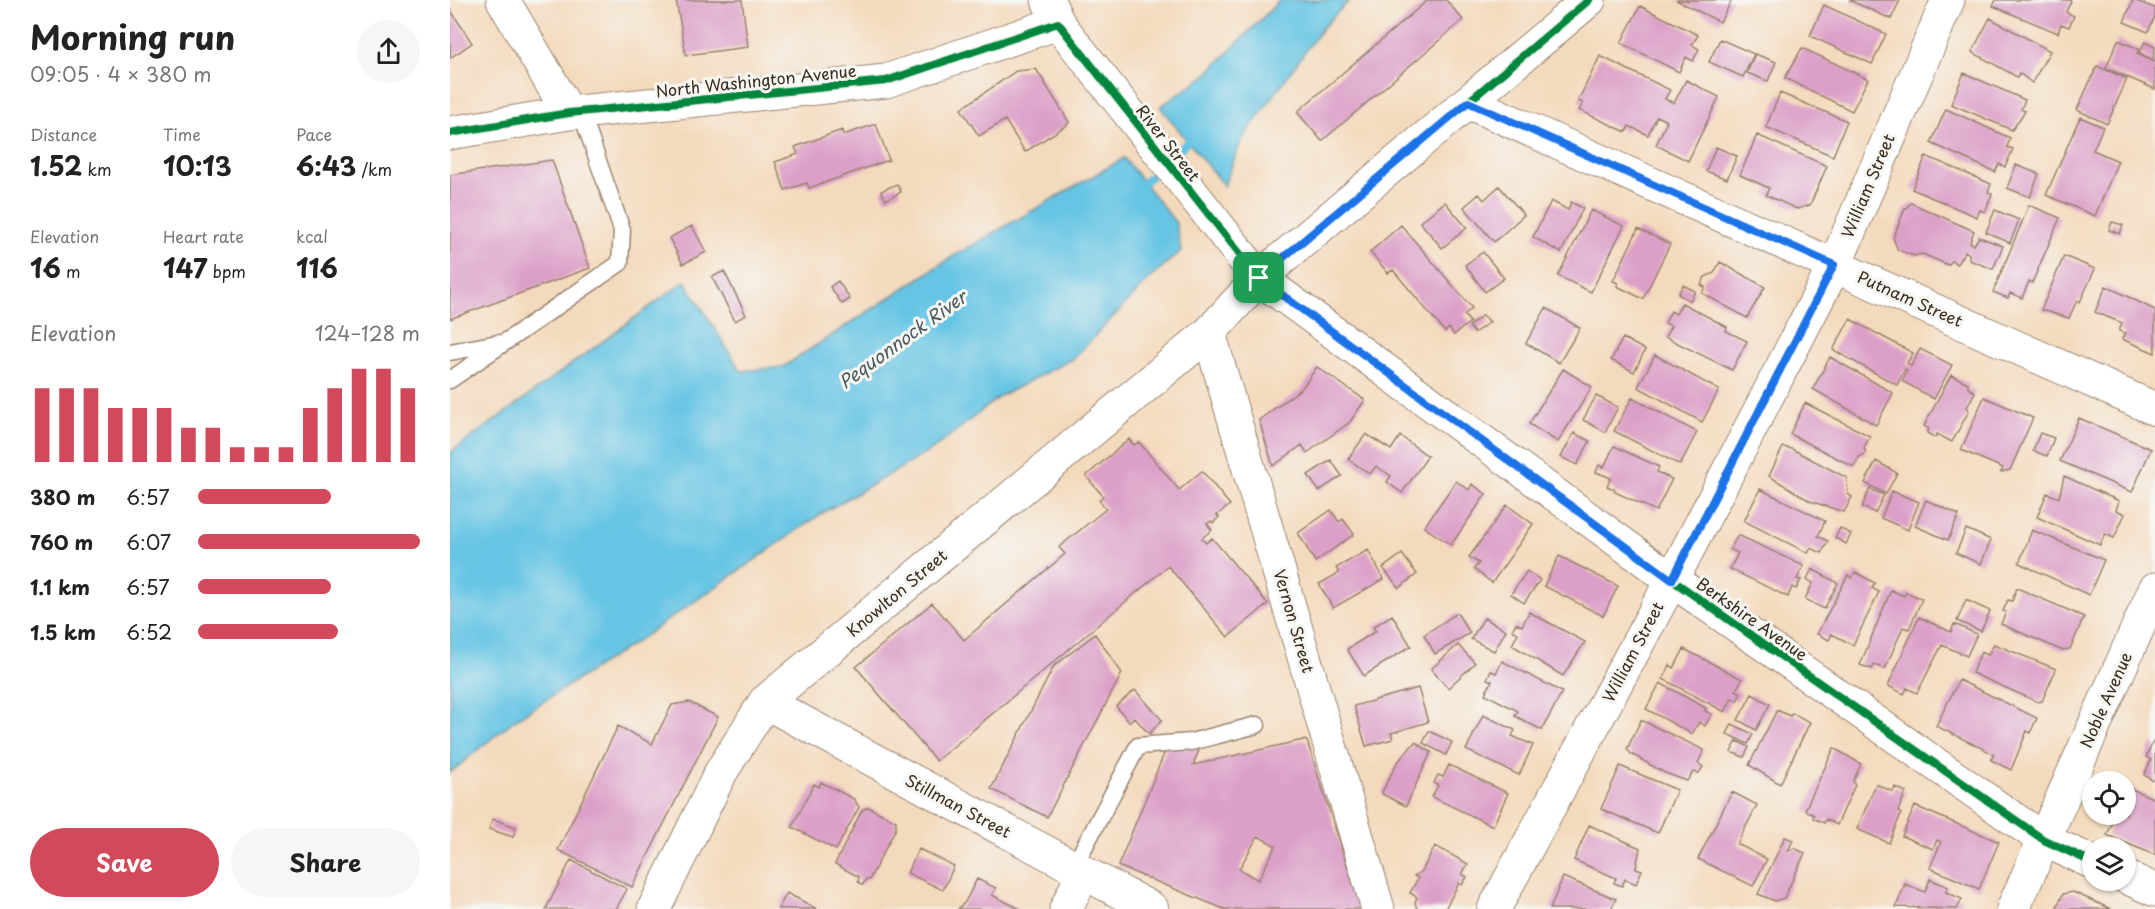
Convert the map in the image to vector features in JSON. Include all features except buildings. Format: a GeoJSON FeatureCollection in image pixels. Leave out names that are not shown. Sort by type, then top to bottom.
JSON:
{"type":"FeatureCollection","features":[{"type":"Feature","properties":{"kind":"street"},"geometry":{"type":"LineString","coordinates":[[503,0],[575,113]]}},
{"type":"Feature","properties":{"kind":"street","name":"Knowlton Street"},"geometry":{"type":"LineString","coordinates":[[654,909],[721,772],[765,702],[1209,333],[1259,278],[1589,0]]}},
{"type":"Feature","properties":{"kind":"street","name":"William Street"},"geometry":{"type":"LineString","coordinates":[[1494,909],[1672,580],[1834,265],[1948,0]]}},
{"type":"Feature","properties":{"kind":"street","name":"North Washington Avenue"},"geometry":{"type":"LineString","coordinates":[[450,133],[575,113],[886,81],[1053,12]]}},
{"type":"Feature","properties":{"kind":"street","name":"River Street"},"geometry":{"type":"LineString","coordinates":[[1053,12],[1079,52],[1259,278]]}},
{"type":"Feature","properties":{"kind":"street","name":"Putnam Street"},"geometry":{"type":"LineString","coordinates":[[1468,102],[2155,409]]}},
{"type":"Feature","properties":{"kind":"street","name":"Berkshire Avenue"},"geometry":{"type":"LineString","coordinates":[[1259,278],[1672,580],[2044,840],[2082,857]]}},
{"type":"Feature","properties":{"kind":"street","name":"Vernon Street"},"geometry":{"type":"LineString","coordinates":[[1209,333],[1378,909]]}},
{"type":"Feature","properties":{"kind":"street","name":"Noble Avenue"},"geometry":{"type":"LineString","coordinates":[[2013,909],[2155,589]]}},
{"type":"Feature","properties":{"kind":"street","name":"Stillman Street"},"geometry":{"type":"LineString","coordinates":[[765,702],[1152,909]]}},
{"type":"Feature","properties":{"kind":"street"},"geometry":{"type":"LineString","coordinates":[[1066,909],[1078,871]]}},
{"type":"Feature","properties":{"kind":"street"},"geometry":{"type":"LineString","coordinates":[[2136,881],[2155,890]]}},
{"type":"Feature","properties":{"kind":"lane"},"geometry":{"type":"LineString","coordinates":[[450,380],[620,263],[622,230],[575,113]]}},
{"type":"Feature","properties":{"kind":"lane"},"geometry":{"type":"LineString","coordinates":[[450,352],[505,342]]}},
{"type":"Feature","properties":{"kind":"lane"},"geometry":{"type":"LineString","coordinates":[[1078,871],[1138,746],[1191,742],[1257,725]]}},
{"type":"Feature","properties":{"kind":"water"},"geometry":{"type":"Polygon","coordinates":[[[1280,0],[1350,0],[1322,28],[1241,141],[1224,186],[1160,107],[1206,75],[1280,0]]]}},
{"type":"Feature","properties":{"kind":"water"},"geometry":{"type":"Polygon","coordinates":[[[1124,158],[1176,223],[1181,251],[1153,275],[1074,358],[999,397],[932,450],[824,512],[636,642],[513,721],[450,773],[450,453],[685,281],[741,371],[783,367],[952,257],[1124,158]]]}},
{"type":"Feature","properties":{"kind":"waterway","name":"Pequonnock River"},"geometry":{"type":"LineString","coordinates":[[1172,157],[1195,134]]}},
{"type":"Feature","properties":{"kind":"waterway","name":"Pequonnock River"},"geometry":{"type":"LineString","coordinates":[[1136,189],[1163,166]]}},
{"type":"Feature","properties":{"kind":"cycle path"},"geometry":{"type":"LineString","coordinates":[[1259,278],[1589,0]]}},
{"type":"Feature","properties":{"kind":"cycle path"},"geometry":{"type":"LineString","coordinates":[[450,133],[569,113],[886,81],[1058,23],[1259,278],[1672,580],[2044,840],[2082,857]]}},
{"type":"Feature","properties":{"kind":"route"},"geometry":{"type":"LineString","coordinates":[[1468,102],[1834,265],[1672,580],[1259,278],[1468,102]]}}]}
